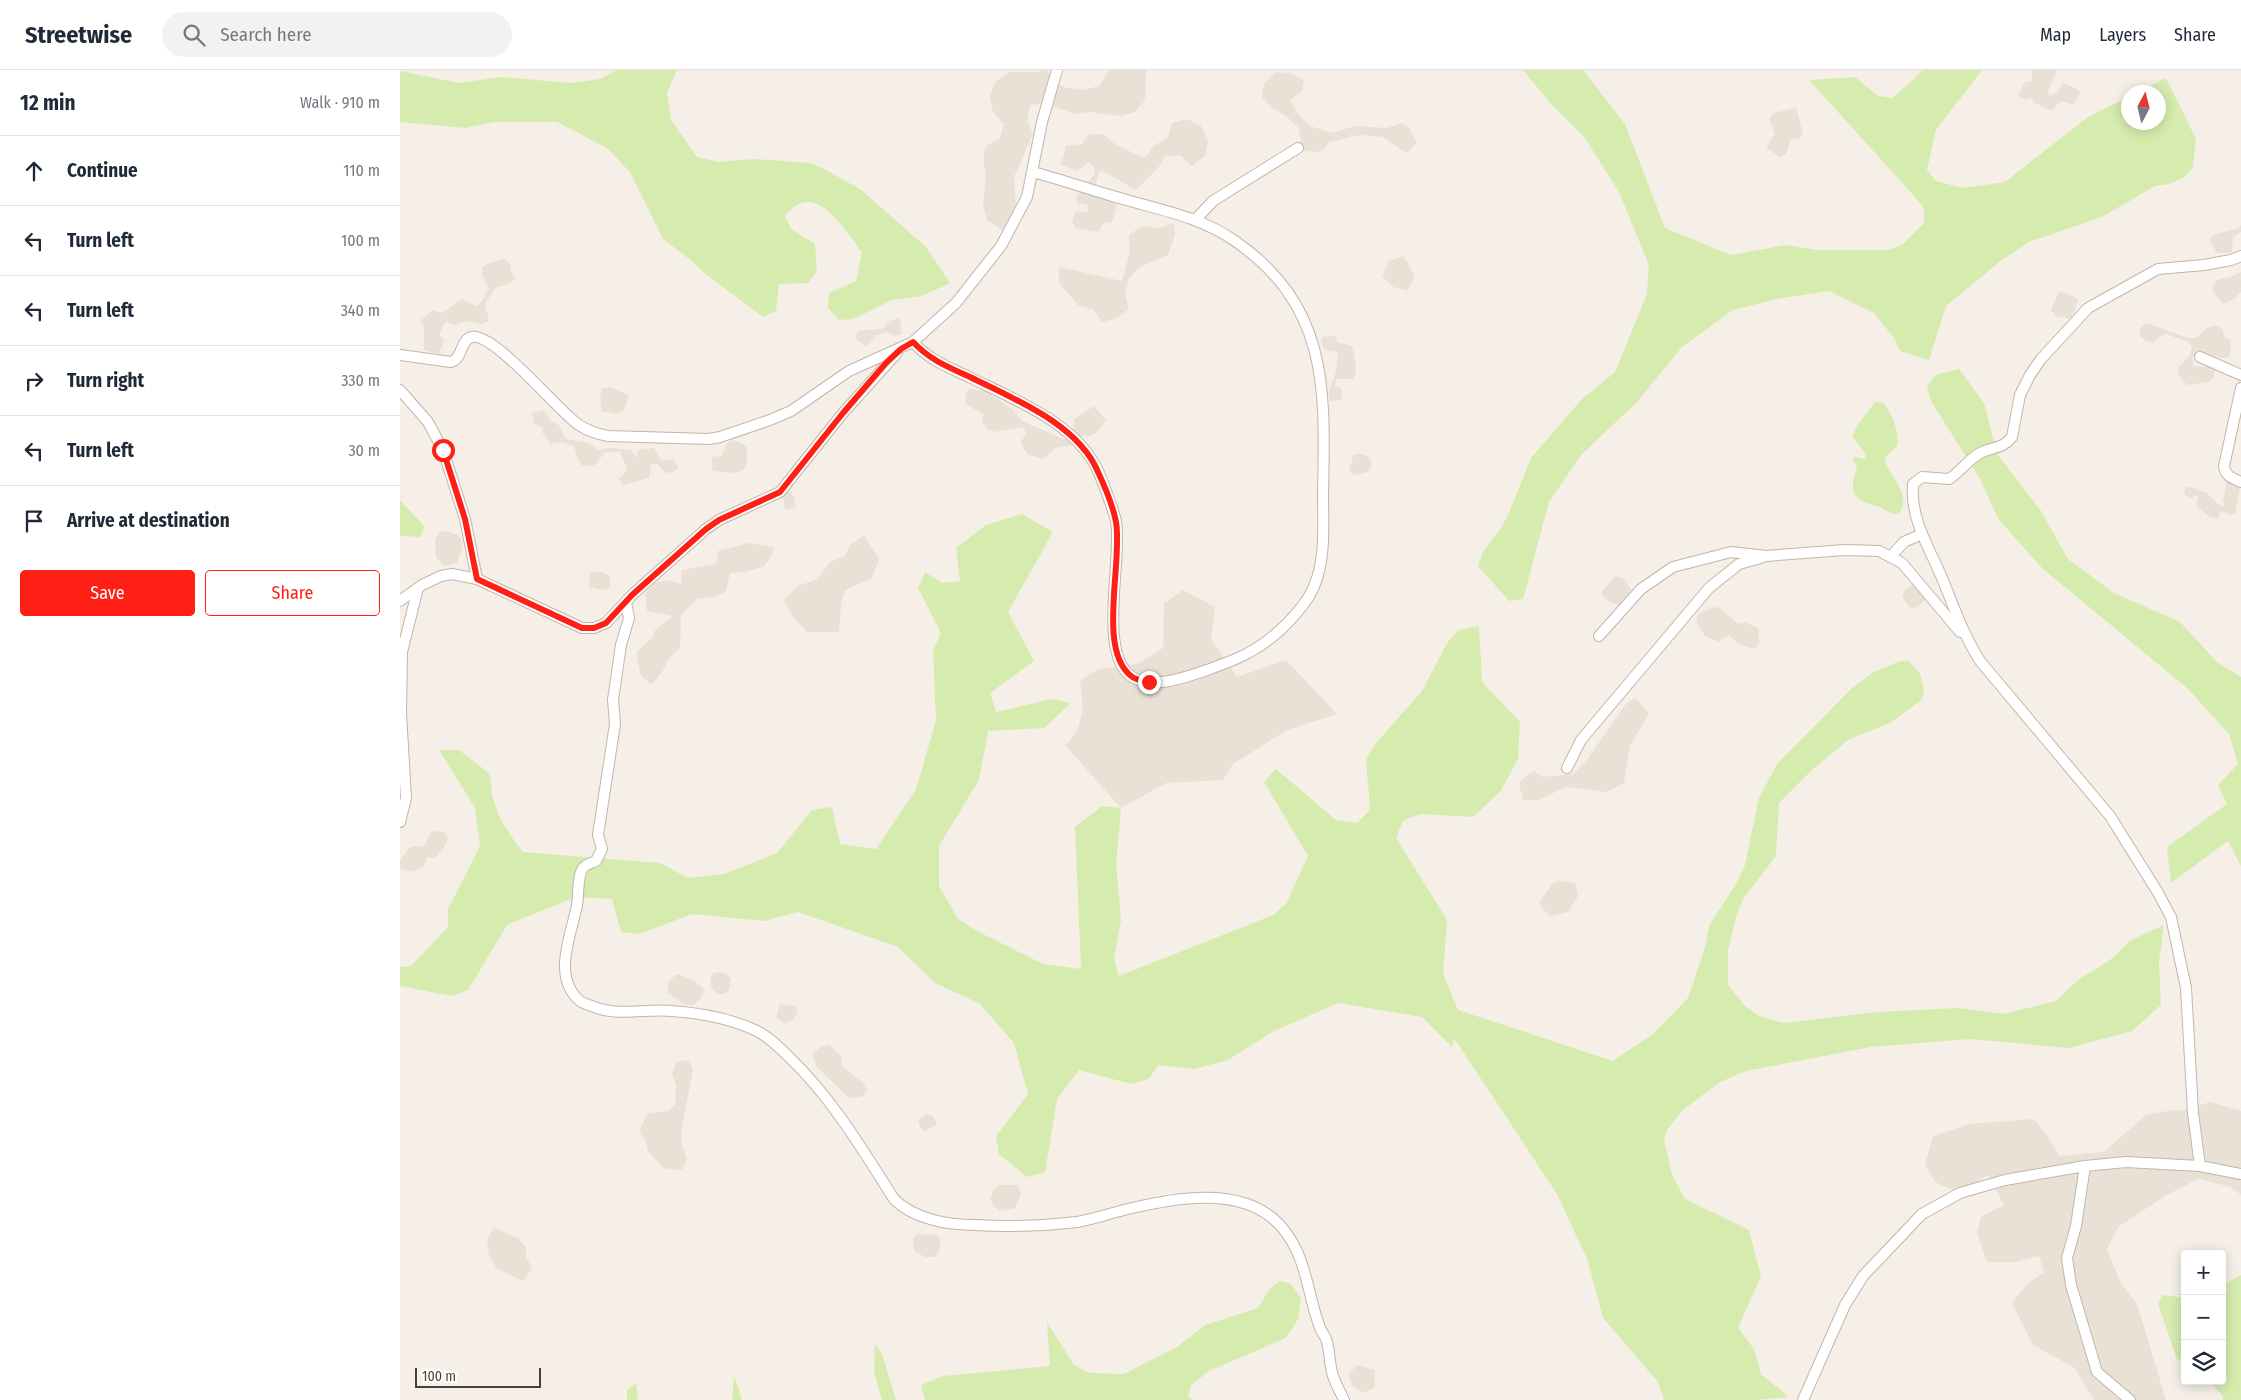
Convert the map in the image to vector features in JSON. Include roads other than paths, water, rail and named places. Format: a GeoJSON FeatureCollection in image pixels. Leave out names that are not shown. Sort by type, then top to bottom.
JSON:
{"type":"FeatureCollection","features":[{"type":"Feature","properties":{"kind":"street"},"geometry":{"type":"LineString","coordinates":[[400,355],[451,362],[458,358],[468,339],[472,337],[480,338],[498,348],[578,424],[590,431],[608,436],[685,440],[720,437],[791,411],[849,371],[913,342],[956,303],[1001,246],[1027,197],[1042,122],[1057,70]]}},
{"type":"Feature","properties":{"kind":"street"},"geometry":{"type":"LineString","coordinates":[[1194,220],[1213,201],[1298,148]]}},
{"type":"Feature","properties":{"kind":"street"},"geometry":{"type":"LineString","coordinates":[[913,342],[937,363],[1016,401],[1068,430],[1086,450],[1098,470],[1116,522],[1113,639],[1118,659],[1131,677],[1149,682],[1188,676],[1249,653],[1283,627],[1307,599],[1318,577],[1323,552],[1325,423],[1321,373],[1309,329],[1299,307],[1283,286],[1254,256],[1234,240],[1194,220],[1033,172]]}},
{"type":"Feature","properties":{"kind":"street"},"geometry":{"type":"LineString","coordinates":[[2200,1166],[2193,1113],[2186,988],[2170,918],[2157,891],[2110,816],[1980,661],[1967,640],[1922,534],[1916,517],[1912,494],[1914,484],[1922,477],[1950,479],[1980,453],[2004,446],[2012,437],[2020,395],[2030,375],[2088,308],[2158,269],[2204,265],[2231,260],[2241,256]]}},
{"type":"Feature","properties":{"kind":"street"},"geometry":{"type":"LineString","coordinates":[[400,601],[418,588],[441,576],[452,574],[477,579],[582,628],[594,628],[606,623],[678,553],[719,520],[780,492],[843,413],[901,349]]}},
{"type":"Feature","properties":{"kind":"street"},"geometry":{"type":"LineString","coordinates":[[2200,357],[2241,375]]}},
{"type":"Feature","properties":{"kind":"street"},"geometry":{"type":"LineString","coordinates":[[2241,388],[2224,466],[2228,476],[2241,482]]}},
{"type":"Feature","properties":{"kind":"street"},"geometry":{"type":"LineString","coordinates":[[400,390],[428,422],[443,450],[465,519],[477,579]]}},
{"type":"Feature","properties":{"kind":"street"},"geometry":{"type":"LineString","coordinates":[[1891,556],[1904,542],[1922,534]]}},
{"type":"Feature","properties":{"kind":"street"},"geometry":{"type":"LineString","coordinates":[[1599,636],[1641,589],[1673,566],[1731,552],[1766,556],[1845,550],[1879,551],[1891,556],[1912,574],[1932,602],[1967,640]]}},
{"type":"Feature","properties":{"kind":"street"},"geometry":{"type":"LineString","coordinates":[[1567,768],[1581,740],[1709,588],[1739,564],[1766,556]]}},
{"type":"Feature","properties":{"kind":"street"},"geometry":{"type":"LineString","coordinates":[[400,822],[406,798],[401,713],[402,652],[418,588]]}},
{"type":"Feature","properties":{"kind":"street"},"geometry":{"type":"LineString","coordinates":[[626,602],[629,618],[621,645],[613,700],[615,724],[598,835],[602,849],[596,861],[584,866],[581,872],[577,907],[565,950],[567,976],[573,993],[582,1002],[609,1012],[627,1014],[671,1011],[726,1021],[756,1031],[772,1041],[798,1066],[842,1118],[900,1206],[934,1220],[953,1225],[1042,1225],[1079,1221],[1168,1200],[1227,1199],[1246,1203],[1263,1212],[1284,1229],[1297,1250],[1306,1273],[1319,1326],[1326,1340],[1332,1374],[1344,1400]]}},
{"type":"Feature","properties":{"kind":"street"},"geometry":{"type":"LineString","coordinates":[[1803,1400],[1845,1305],[1863,1276],[1922,1214],[1960,1193],[2006,1180],[2085,1166],[2126,1162],[2200,1166],[2241,1174]]}},
{"type":"Feature","properties":{"kind":"street"},"geometry":{"type":"LineString","coordinates":[[2085,1166],[2076,1226],[2067,1258],[2071,1285],[2097,1372],[2130,1400]]}}]}
